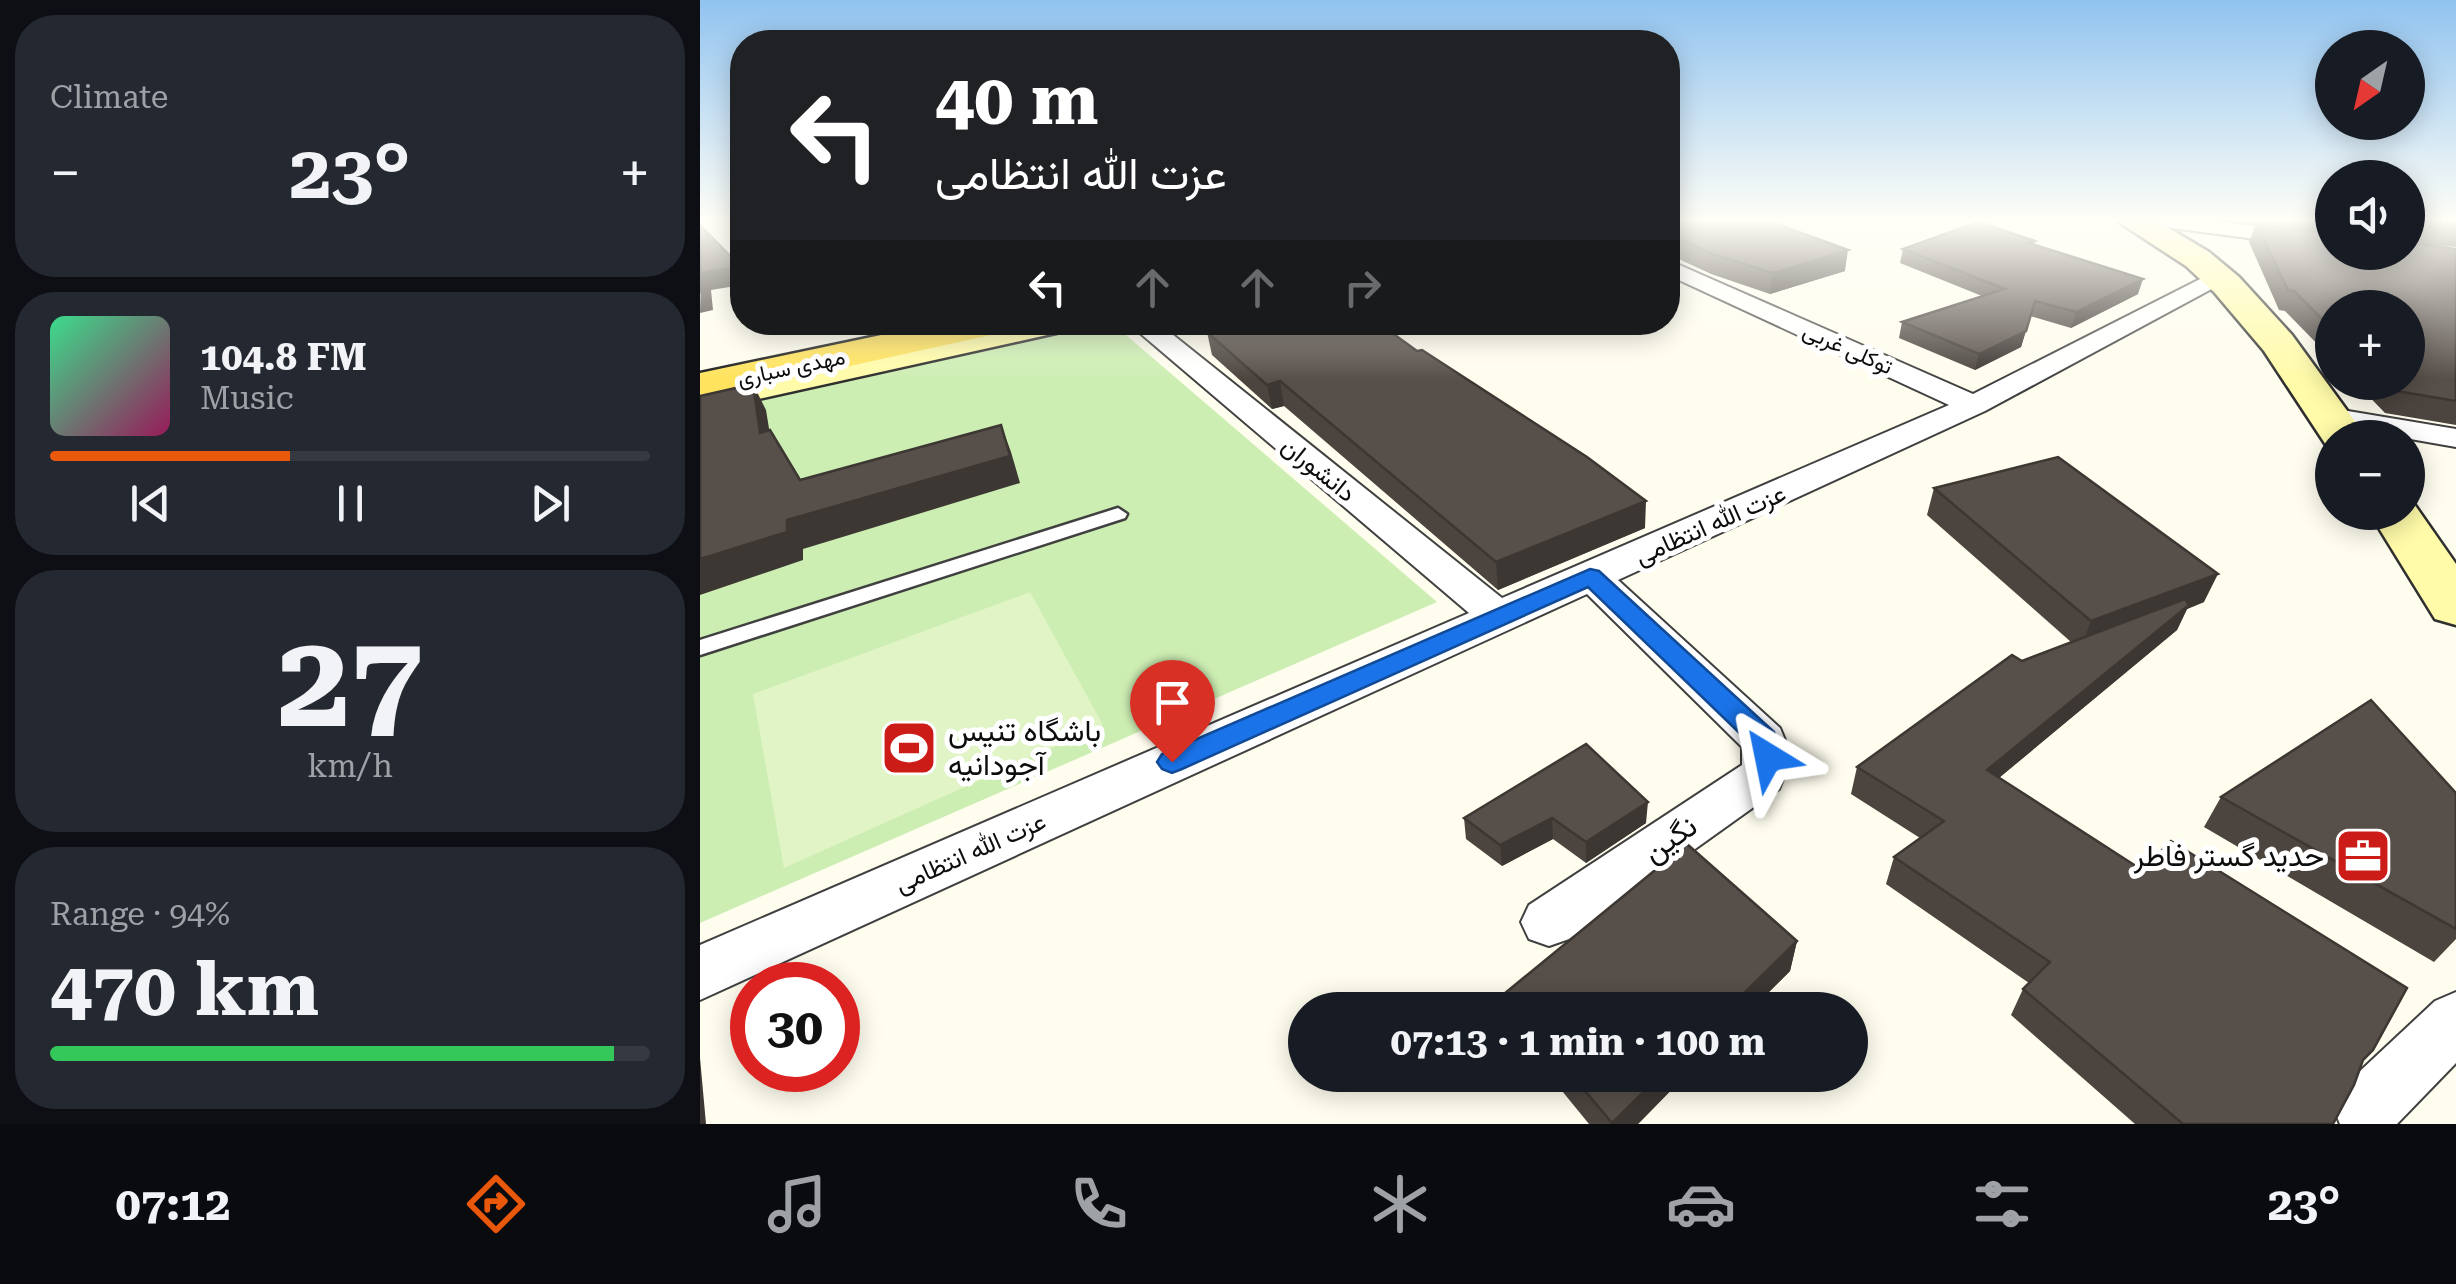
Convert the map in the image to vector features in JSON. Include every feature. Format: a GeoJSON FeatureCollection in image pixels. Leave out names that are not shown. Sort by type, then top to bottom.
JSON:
{"type":"FeatureCollection","features":[{"type":"Feature","properties":{"kind":"main road"},"geometry":{"type":"LineString","coordinates":[[2214,273],[2283,352],[2332,420]]}},
{"type":"Feature","properties":{"kind":"main road"},"geometry":{"type":"LineString","coordinates":[[700,362],[837,335]]}},
{"type":"Feature","properties":{"kind":"main road","name":"مهدی سباری"},"geometry":{"type":"LineString","coordinates":[[700,374],[889,335]]}},
{"type":"Feature","properties":{"kind":"main road","name":"مهدی سباری"},"geometry":{"type":"LineString","coordinates":[[700,386],[939,335]]}},
{"type":"Feature","properties":{"kind":"main road"},"geometry":{"type":"LineString","coordinates":[[700,399],[996,335]]}},
{"type":"Feature","properties":{"kind":"main road"},"geometry":{"type":"LineString","coordinates":[[2406,530],[2456,606]]}},
{"type":"Feature","properties":{"kind":"street","name":"توکلی غربی"},"geometry":{"type":"LineString","coordinates":[[1682,273],[1974,405]]}},
{"type":"Feature","properties":{"kind":"street","name":"عزت الله انتظامی"},"geometry":{"type":"LineString","coordinates":[[700,973],[1974,405],[2197,273]]}},
{"type":"Feature","properties":{"kind":"street","name":"دانشوران"},"geometry":{"type":"LineString","coordinates":[[1156,335],[1498,616]]}},
{"type":"Feature","properties":{"kind":"street"},"geometry":{"type":"LineString","coordinates":[[2425,435],[2456,438]]}},
{"type":"Feature","properties":{"kind":"street","name":"نگین"},"geometry":{"type":"LineString","coordinates":[[1549,922],[1762,776],[1768,757],[1764,740],[1590,576]]}},
{"type":"Feature","properties":{"kind":"street"},"geometry":{"type":"LineString","coordinates":[[2366,1110],[2456,1021]]}},
{"type":"Feature","properties":{"kind":"lane"},"geometry":{"type":"LineString","coordinates":[[700,648],[1118,514]]}},
{"type":"Feature","properties":{"kind":"green space"},"geometry":{"type":"Polygon","coordinates":[[[1041,335],[1126,335],[1437,602],[700,923],[700,409],[1041,335]]]}},
{"type":"Feature","properties":{"kind":"green space","name":"باشگاه تنیس آجودانیه"},"geometry":{"type":"Polygon","coordinates":[[[1030,592],[1103,725],[784,868],[753,694],[1030,592]]]}},
{"type":"Feature","properties":{"kind":"building"},"geometry":{"type":"Polygon","coordinates":[[[1965,273],[2125,273],[2143,279],[2076,312],[2035,301],[2026,331],[1979,354],[1902,322],[2005,289],[1965,273]]]}},
{"type":"Feature","properties":{"kind":"building"},"geometry":{"type":"Polygon","coordinates":[[[2280,273],[2456,273],[2456,401],[2425,396],[2425,290],[2315,290],[2315,312],[2294,291],[2288,290],[2280,273]]]}},
{"type":"Feature","properties":{"kind":"building"},"geometry":{"type":"Polygon","coordinates":[[[1210,335],[1395,335],[1587,457],[1646,501],[1496,562],[1280,381],[1267,385],[1210,335]]]}},
{"type":"Feature","properties":{"kind":"building"},"geometry":{"type":"Polygon","coordinates":[[[753,384],[760,433],[770,430],[800,480],[1001,425],[1010,456],[787,520],[787,532],[700,559],[700,396],[753,384]]]}},
{"type":"Feature","properties":{"kind":"building"},"geometry":{"type":"Polygon","coordinates":[[[2058,457],[2218,574],[2091,621],[1934,488],[2058,457]]]}},
{"type":"Feature","properties":{"kind":"building"},"geometry":{"type":"Polygon","coordinates":[[[2185,599],[2189,605],[1987,770],[2142,870],[2171,841],[2407,988],[2373,1050],[2363,1060],[2333,1124],[2183,1124],[2023,989],[2050,962],[1894,857],[1944,821],[1857,767],[2012,655],[2022,661],[2185,599]]]}},
{"type":"Feature","properties":{"kind":"building"},"geometry":{"type":"Polygon","coordinates":[[[2371,700],[2456,793],[2456,929],[2221,797],[2371,700]]]}},
{"type":"Feature","properties":{"kind":"building"},"geometry":{"type":"Polygon","coordinates":[[[1586,744],[1648,802],[1586,842],[1552,818],[1500,845],[1464,818],[1586,744]]]}},
{"type":"Feature","properties":{"kind":"building"},"geometry":{"type":"Polygon","coordinates":[[[1687,844],[1797,941],[1745,992],[1506,992],[1687,844]]]}},
{"type":"Feature","properties":{"kind":"building"},"geometry":{"type":"Polygon","coordinates":[[[1586,1092],[1644,1092],[1612,1123],[1586,1092]]]}},
{"type":"Feature","properties":{"kind":"place","name":"باشگاه تنیس آجودانیه"},"geometry":{"type":"Point","coordinates":[909,748]}},
{"type":"Feature","properties":{"kind":"place","name":"حدید گستر فاطر"},"geometry":{"type":"Point","coordinates":[2363,856]}},
{"type":"Feature","properties":{"kind":"route"},"geometry":{"type":"LineString","coordinates":[[1172,762],[1590,576],[1764,740],[1768,757]]}}]}
